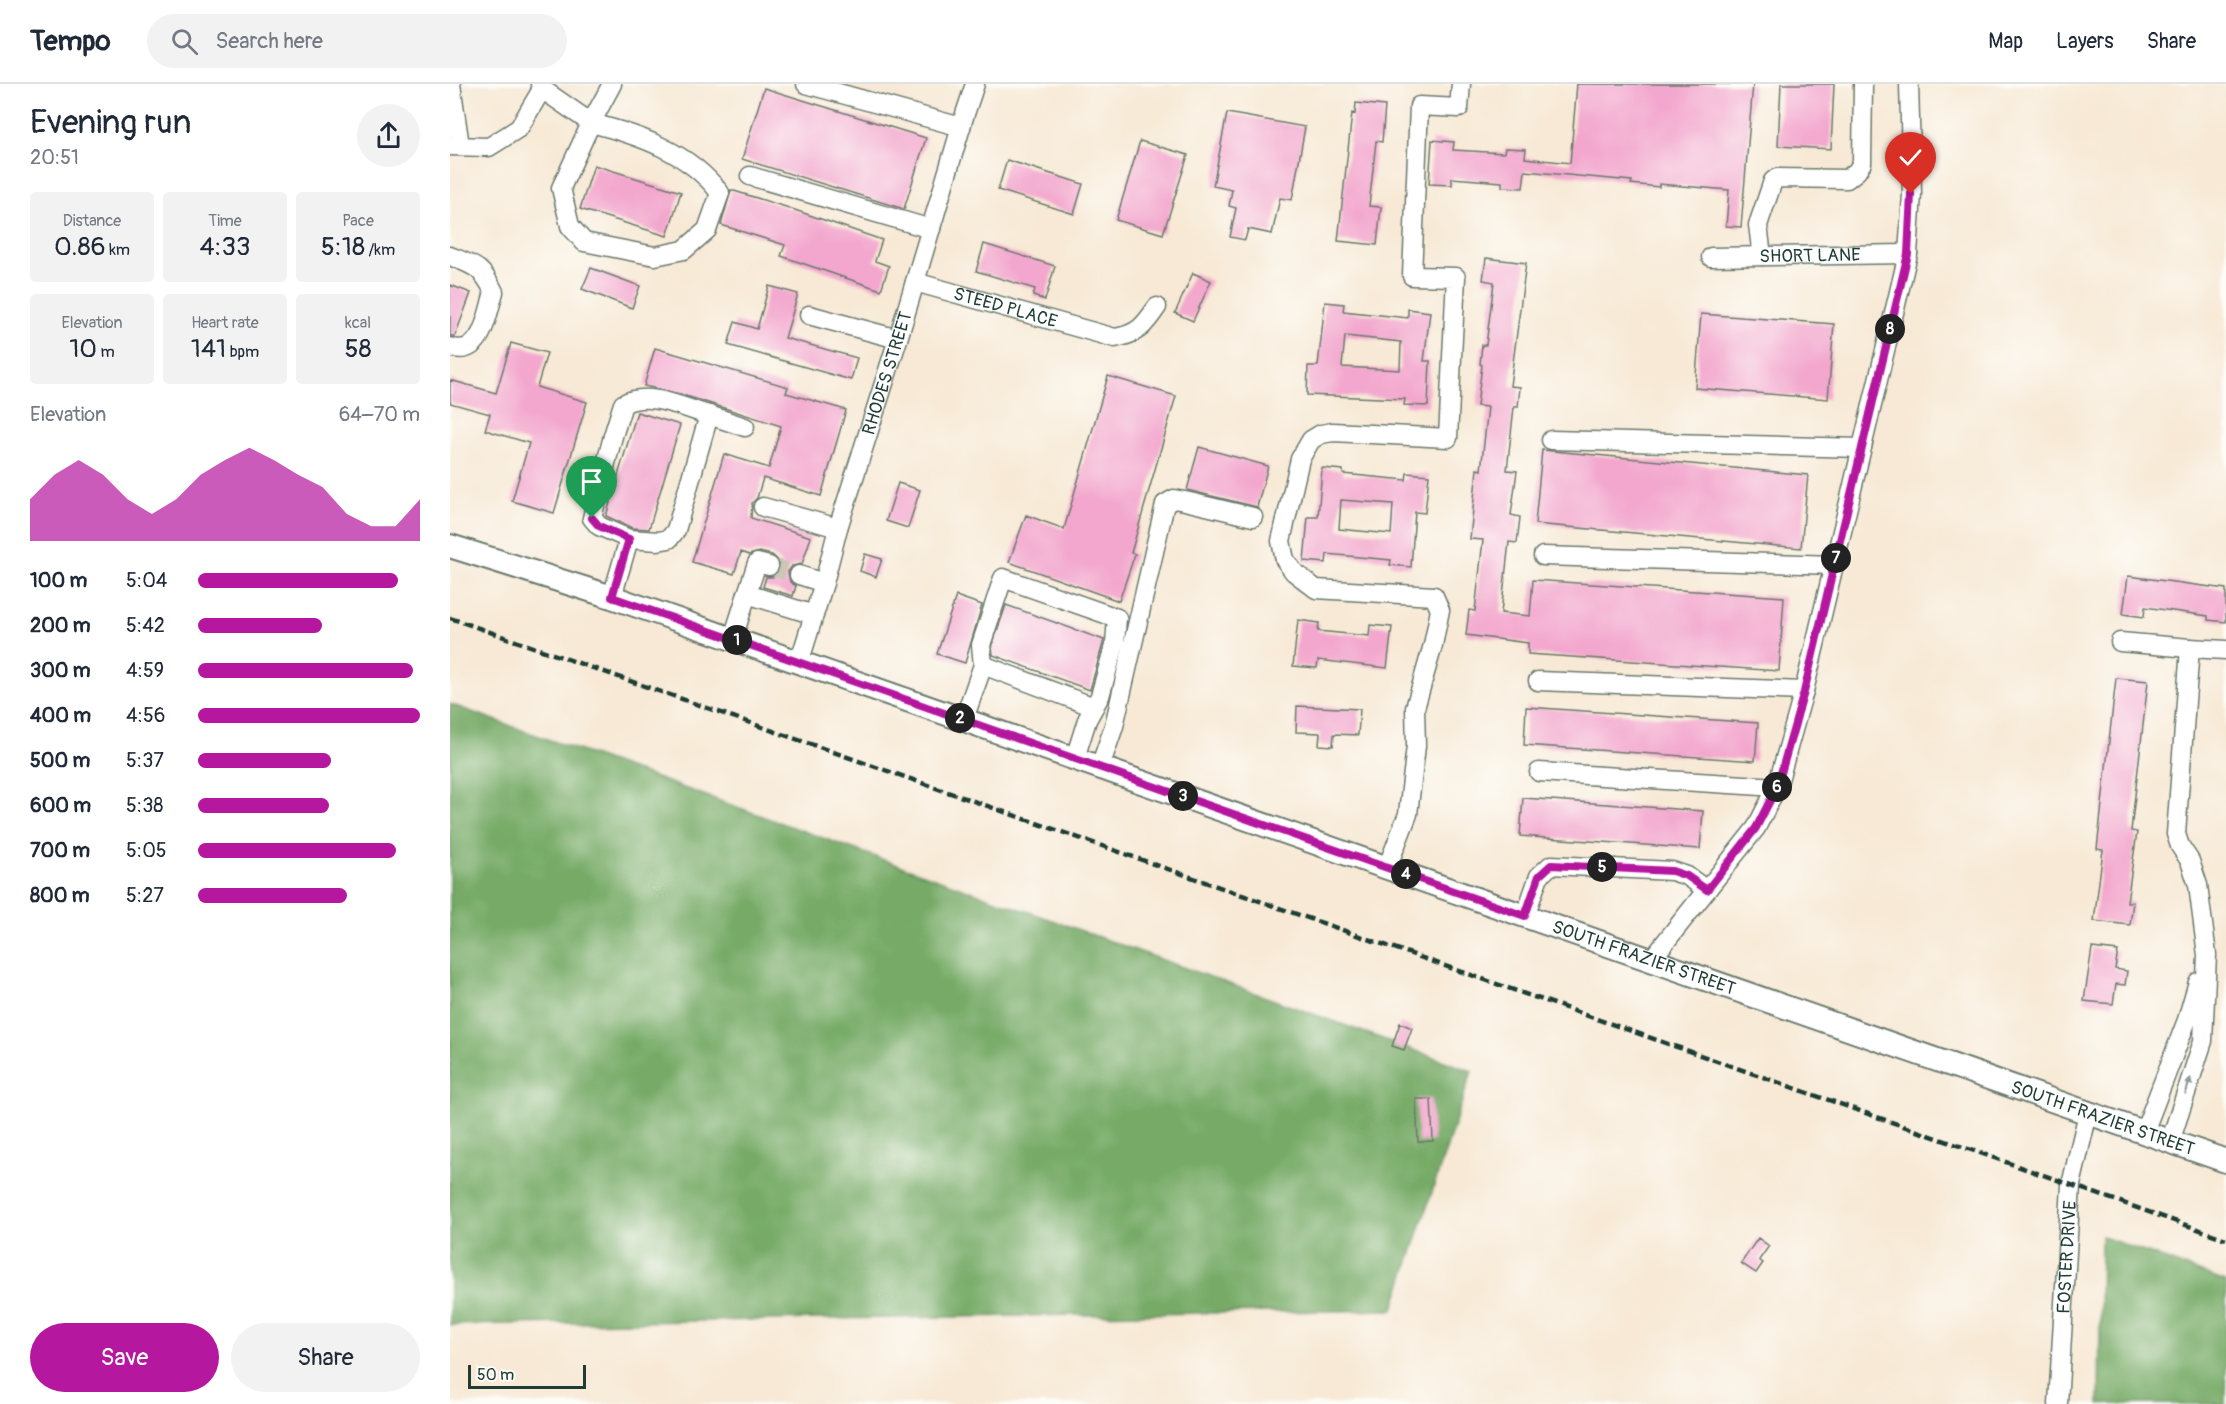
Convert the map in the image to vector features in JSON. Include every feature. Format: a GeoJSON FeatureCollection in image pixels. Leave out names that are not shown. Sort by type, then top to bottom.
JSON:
{"type":"FeatureCollection","features":[{"type":"Feature","properties":{"kind":"main road","name":"SOUTH FRAZIER STREET"},"geometry":{"type":"LineString","coordinates":[[450,546],[733,638],[2226,1161]]}},
{"type":"Feature","properties":{"kind":"street"},"geometry":{"type":"LineString","coordinates":[[451,84],[455,146],[489,147],[519,128],[541,86],[591,123],[619,129],[678,153],[709,178],[720,193],[707,230],[684,250],[655,256],[584,242],[570,226],[561,188],[591,123],[612,84]]}},
{"type":"Feature","properties":{"kind":"street"},"geometry":{"type":"LineString","coordinates":[[806,84],[961,127]]}},
{"type":"Feature","properties":{"kind":"street","name":"RHODES STREET"},"geometry":{"type":"LineString","coordinates":[[800,663],[838,528],[975,84]]}},
{"type":"Feature","properties":{"kind":"street"},"geometry":{"type":"LineString","coordinates":[[1387,867],[1408,814],[1416,746],[1415,708],[1433,645],[1440,610],[1434,597],[1316,589],[1294,572],[1285,560],[1281,541],[1295,473],[1311,440],[1321,434],[1333,432],[1448,438],[1456,277],[1412,276],[1419,106],[1459,108],[1461,84]]}},
{"type":"Feature","properties":{"kind":"street"},"geometry":{"type":"LineString","coordinates":[[1762,256],[1758,225],[1773,181],[1777,178],[1847,179],[1857,171],[1862,163],[1863,84]]}},
{"type":"Feature","properties":{"kind":"street"},"geometry":{"type":"LineString","coordinates":[[1651,960],[1756,828],[1777,787],[1804,692],[1908,254],[1911,194],[1909,84]]}},
{"type":"Feature","properties":{"kind":"street"},"geometry":{"type":"LineString","coordinates":[[750,176],[931,229]]}},
{"type":"Feature","properties":{"kind":"street","name":"SHORT LANE"},"geometry":{"type":"LineString","coordinates":[[1711,257],[1908,254]]}},
{"type":"Feature","properties":{"kind":"street"},"geometry":{"type":"LineString","coordinates":[[450,256],[474,266],[486,275],[494,292],[480,339],[469,348],[450,347]]}},
{"type":"Feature","properties":{"kind":"street","name":"STEED PLACE"},"geometry":{"type":"LineString","coordinates":[[915,282],[1115,339],[1130,336],[1146,323],[1157,307]]}},
{"type":"Feature","properties":{"kind":"street"},"geometry":{"type":"LineString","coordinates":[[809,315],[898,339]]}},
{"type":"Feature","properties":{"kind":"street"},"geometry":{"type":"LineString","coordinates":[[709,416],[676,530],[669,539],[658,541],[629,539],[599,526],[592,518],[623,405],[633,399],[649,398],[709,416],[745,427]]}},
{"type":"Feature","properties":{"kind":"street"},"geometry":{"type":"LineString","coordinates":[[1551,440],[1862,448]]}},
{"type":"Feature","properties":{"kind":"street"},"geometry":{"type":"LineString","coordinates":[[1100,767],[1114,726],[1165,504],[1174,499],[1253,517]]}},
{"type":"Feature","properties":{"kind":"street"},"geometry":{"type":"LineString","coordinates":[[763,507],[838,528]]}},
{"type":"Feature","properties":{"kind":"street"},"geometry":{"type":"LineString","coordinates":[[612,597],[629,539]]}},
{"type":"Feature","properties":{"kind":"street"},"geometry":{"type":"LineString","coordinates":[[1543,556],[1834,565]]}},
{"type":"Feature","properties":{"kind":"street"},"geometry":{"type":"LineString","coordinates":[[733,638],[757,563],[769,567]]}},
{"type":"Feature","properties":{"kind":"street"},"geometry":{"type":"LineString","coordinates":[[799,575],[824,583]]}},
{"type":"Feature","properties":{"kind":"street"},"geometry":{"type":"LineString","coordinates":[[964,719],[983,664],[981,645],[1004,578],[1117,618],[1115,644],[1100,696],[1087,720],[1075,758]]}},
{"type":"Feature","properties":{"kind":"street"},"geometry":{"type":"LineString","coordinates":[[747,594],[814,615]]}},
{"type":"Feature","properties":{"kind":"street"},"geometry":{"type":"LineString","coordinates":[[2120,642],[2226,650]]}},
{"type":"Feature","properties":{"kind":"street"},"geometry":{"type":"LineString","coordinates":[[2170,1142],[2203,1041],[2206,955],[2198,885],[2190,861],[2180,846],[2176,834],[2190,648]]}},
{"type":"Feature","properties":{"kind":"street"},"geometry":{"type":"LineString","coordinates":[[983,664],[1094,707]]}},
{"type":"Feature","properties":{"kind":"street"},"geometry":{"type":"LineString","coordinates":[[1538,681],[1804,692]]}},
{"type":"Feature","properties":{"kind":"street"},"geometry":{"type":"LineString","coordinates":[[1539,772],[1777,787]]}},
{"type":"Feature","properties":{"kind":"street"},"geometry":{"type":"LineString","coordinates":[[1525,916],[1539,876],[1551,865],[1672,871],[1687,876],[1707,890]]}},
{"type":"Feature","properties":{"kind":"street"},"geometry":{"type":"LineString","coordinates":[[2144,1132],[2187,1020],[2206,955]]}},
{"type":"Feature","properties":{"kind":"street","name":"FOSTER DRIVE"},"geometry":{"type":"LineString","coordinates":[[2058,1404],[2071,1185],[2088,1113]]}},
{"type":"Feature","properties":{"kind":"green space"},"geometry":{"type":"Polygon","coordinates":[[[450,704],[1472,1071],[1393,1310],[450,1325],[450,704]]]}},
{"type":"Feature","properties":{"kind":"green space"},"geometry":{"type":"Polygon","coordinates":[[[2101,1236],[2226,1282],[2226,1404],[2099,1404],[2101,1236]]]}},
{"type":"Feature","properties":{"kind":"building"},"geometry":{"type":"Polygon","coordinates":[[[1577,84],[1753,84],[1741,227],[1726,226],[1729,190],[1659,184],[1659,187],[1631,184],[1632,181],[1525,171],[1523,188],[1502,187],[1502,182],[1452,178],[1452,185],[1429,184],[1432,140],[1454,142],[1453,150],[1504,153],[1505,148],[1526,149],[1525,158],[1570,163],[1577,84]]]}},
{"type":"Feature","properties":{"kind":"building"},"geometry":{"type":"Polygon","coordinates":[[[1781,84],[1834,84],[1831,149],[1778,146],[1781,84]]]}},
{"type":"Feature","properties":{"kind":"building"},"geometry":{"type":"Polygon","coordinates":[[[764,88],[926,138],[904,209],[742,159],[764,88]]]}},
{"type":"Feature","properties":{"kind":"building"},"geometry":{"type":"Polygon","coordinates":[[[1356,103],[1385,106],[1382,142],[1376,141],[1369,206],[1381,207],[1377,245],[1338,241],[1352,113],[1355,114],[1356,103]]]}},
{"type":"Feature","properties":{"kind":"building"},"geometry":{"type":"Polygon","coordinates":[[[1227,113],[1305,127],[1292,200],[1280,198],[1272,234],[1248,229],[1245,240],[1230,237],[1236,208],[1229,206],[1232,190],[1213,186],[1227,113]]]}},
{"type":"Feature","properties":{"kind":"building"},"geometry":{"type":"Polygon","coordinates":[[[1140,141],[1188,155],[1163,234],[1116,220],[1140,141]]]}},
{"type":"Feature","properties":{"kind":"building"},"geometry":{"type":"Polygon","coordinates":[[[1007,160],[1083,184],[1074,214],[998,190],[1007,160]]]}},
{"type":"Feature","properties":{"kind":"building"},"geometry":{"type":"Polygon","coordinates":[[[594,165],[681,192],[667,236],[580,209],[594,165]]]}},
{"type":"Feature","properties":{"kind":"building"},"geometry":{"type":"Polygon","coordinates":[[[731,190],[882,240],[875,261],[889,266],[881,290],[781,256],[785,245],[721,225],[731,190]]]}},
{"type":"Feature","properties":{"kind":"building"},"geometry":{"type":"Polygon","coordinates":[[[984,244],[1055,266],[1045,300],[1033,296],[1035,289],[976,271],[984,244]]]}},
{"type":"Feature","properties":{"kind":"building"},"geometry":{"type":"Polygon","coordinates":[[[1486,258],[1526,263],[1510,386],[1520,387],[1518,407],[1514,407],[1507,470],[1517,471],[1511,515],[1520,517],[1517,543],[1509,542],[1501,613],[1530,616],[1533,580],[1784,597],[1779,671],[1528,654],[1528,643],[1466,635],[1469,610],[1475,611],[1483,540],[1470,539],[1477,469],[1481,470],[1488,407],[1477,406],[1482,345],[1486,345],[1494,282],[1483,280],[1486,258]]]}},
{"type":"Feature","properties":{"kind":"building"},"geometry":{"type":"Polygon","coordinates":[[[591,268],[640,286],[632,308],[582,289],[591,268]]]}},
{"type":"Feature","properties":{"kind":"building"},"geometry":{"type":"Polygon","coordinates":[[[1193,273],[1211,281],[1193,321],[1175,313],[1193,273]]]}},
{"type":"Feature","properties":{"kind":"building"},"geometry":{"type":"Polygon","coordinates":[[[450,285],[471,293],[455,336],[450,336],[450,285]]]}},
{"type":"Feature","properties":{"kind":"building"},"geometry":{"type":"Polygon","coordinates":[[[769,286],[798,294],[785,338],[857,358],[851,380],[728,345],[735,322],[757,329],[769,286]]]}},
{"type":"Feature","properties":{"kind":"building"},"geometry":{"type":"Polygon","coordinates":[[[1325,302],[1344,304],[1343,311],[1408,318],[1408,309],[1430,312],[1424,361],[1430,361],[1428,406],[1404,405],[1405,399],[1307,395],[1308,366],[1318,366],[1325,302]],[[1345,336],[1342,367],[1400,370],[1401,342],[1345,336]]]}},
{"type":"Feature","properties":{"kind":"building"},"geometry":{"type":"Polygon","coordinates":[[[1701,314],[1834,324],[1828,399],[1695,388],[1701,314]]]}},
{"type":"Feature","properties":{"kind":"building"},"geometry":{"type":"Polygon","coordinates":[[[511,343],[547,353],[537,387],[587,402],[554,513],[512,501],[529,443],[485,430],[490,414],[450,403],[450,380],[496,393],[511,343]]]}},
{"type":"Feature","properties":{"kind":"building"},"geometry":{"type":"Polygon","coordinates":[[[655,348],[788,387],[786,393],[846,410],[821,496],[763,478],[757,498],[752,503],[751,518],[811,537],[802,564],[792,566],[788,572],[790,582],[796,586],[793,596],[763,587],[766,577],[773,577],[780,569],[780,562],[772,555],[759,552],[749,555],[741,552],[734,574],[692,562],[724,454],[769,468],[781,426],[680,394],[644,386],[655,348]]]}},
{"type":"Feature","properties":{"kind":"building"},"geometry":{"type":"Polygon","coordinates":[[[1108,376],[1176,396],[1131,553],[1135,554],[1119,601],[1009,562],[1026,515],[1064,529],[1108,376]]]}},
{"type":"Feature","properties":{"kind":"building"},"geometry":{"type":"Polygon","coordinates":[[[637,412],[680,425],[649,529],[632,528],[606,516],[637,412]]]}},
{"type":"Feature","properties":{"kind":"building"},"geometry":{"type":"Polygon","coordinates":[[[1199,447],[1268,466],[1257,507],[1187,490],[1199,447]]]}},
{"type":"Feature","properties":{"kind":"building"},"geometry":{"type":"Polygon","coordinates":[[[1542,450],[1808,475],[1801,548],[1535,524],[1542,450]]]}},
{"type":"Feature","properties":{"kind":"building"},"geometry":{"type":"Polygon","coordinates":[[[1322,468],[1343,470],[1343,474],[1406,480],[1407,473],[1429,475],[1425,513],[1415,512],[1411,567],[1390,565],[1391,560],[1327,554],[1326,563],[1304,561],[1308,517],[1318,517],[1322,468]],[[1341,500],[1339,529],[1391,534],[1393,504],[1341,500]]]}},
{"type":"Feature","properties":{"kind":"building"},"geometry":{"type":"Polygon","coordinates":[[[898,483],[920,490],[908,528],[886,521],[898,483]]]}},
{"type":"Feature","properties":{"kind":"building"},"geometry":{"type":"Polygon","coordinates":[[[865,554],[882,559],[876,577],[860,571],[865,554]]]}},
{"type":"Feature","properties":{"kind":"building"},"geometry":{"type":"Polygon","coordinates":[[[2128,576],[2226,589],[2226,622],[2208,620],[2208,616],[2145,607],[2144,617],[2123,614],[2128,576]]]}},
{"type":"Feature","properties":{"kind":"building"},"geometry":{"type":"Polygon","coordinates":[[[956,596],[982,605],[965,663],[937,654],[956,596]]]}},
{"type":"Feature","properties":{"kind":"building"},"geometry":{"type":"Polygon","coordinates":[[[1006,605],[1104,640],[1090,690],[993,655],[992,646],[1006,605]]]}},
{"type":"Feature","properties":{"kind":"building"},"geometry":{"type":"Polygon","coordinates":[[[1298,620],[1319,623],[1318,631],[1369,636],[1370,625],[1392,627],[1387,668],[1318,660],[1317,668],[1293,666],[1298,620]]]}},
{"type":"Feature","properties":{"kind":"building"},"geometry":{"type":"Polygon","coordinates":[[[2116,678],[2148,681],[2131,831],[2137,832],[2127,902],[2133,902],[2130,925],[2094,921],[2103,850],[2097,849],[2116,678]]]}},
{"type":"Feature","properties":{"kind":"building"},"geometry":{"type":"Polygon","coordinates":[[[1297,706],[1360,709],[1358,735],[1334,734],[1333,746],[1319,745],[1320,733],[1296,732],[1297,706]]]}},
{"type":"Feature","properties":{"kind":"building"},"geometry":{"type":"Polygon","coordinates":[[[1526,707],[1758,723],[1755,761],[1524,745],[1526,707]]]}},
{"type":"Feature","properties":{"kind":"building"},"geometry":{"type":"Polygon","coordinates":[[[1523,798],[1703,811],[1700,849],[1520,836],[1523,798]]]}},
{"type":"Feature","properties":{"kind":"building"},"geometry":{"type":"Polygon","coordinates":[[[2092,948],[2118,951],[2115,969],[2127,971],[2125,985],[2116,984],[2113,1004],[2084,1001],[2092,948]]]}},
{"type":"Feature","properties":{"kind":"building"},"geometry":{"type":"Polygon","coordinates":[[[1400,1023],[1412,1028],[1404,1050],[1392,1046],[1400,1023]]]}},
{"type":"Feature","properties":{"kind":"building"},"geometry":{"type":"Polygon","coordinates":[[[1416,1099],[1431,1099],[1433,1141],[1418,1142],[1416,1099]]]}},
{"type":"Feature","properties":{"kind":"building"},"geometry":{"type":"Polygon","coordinates":[[[1758,1238],[1769,1246],[1759,1260],[1763,1263],[1756,1273],[1741,1263],[1758,1238]]]}},
{"type":"Feature","properties":{"kind":"tunnel"},"geometry":{"type":"LineString","coordinates":[[769,566],[799,575]]}},
{"type":"Feature","properties":{"kind":"railway"},"geometry":{"type":"LineString","coordinates":[[450,618],[2226,1239]]}},
{"type":"Feature","properties":{"kind":"route"},"geometry":{"type":"LineString","coordinates":[[592,518],[599,526],[629,539],[612,597],[1525,916],[1539,876],[1551,865],[1672,871],[1687,876],[1707,890],[1756,828],[1777,787],[1804,692],[1908,254],[1911,194]]}}]}
